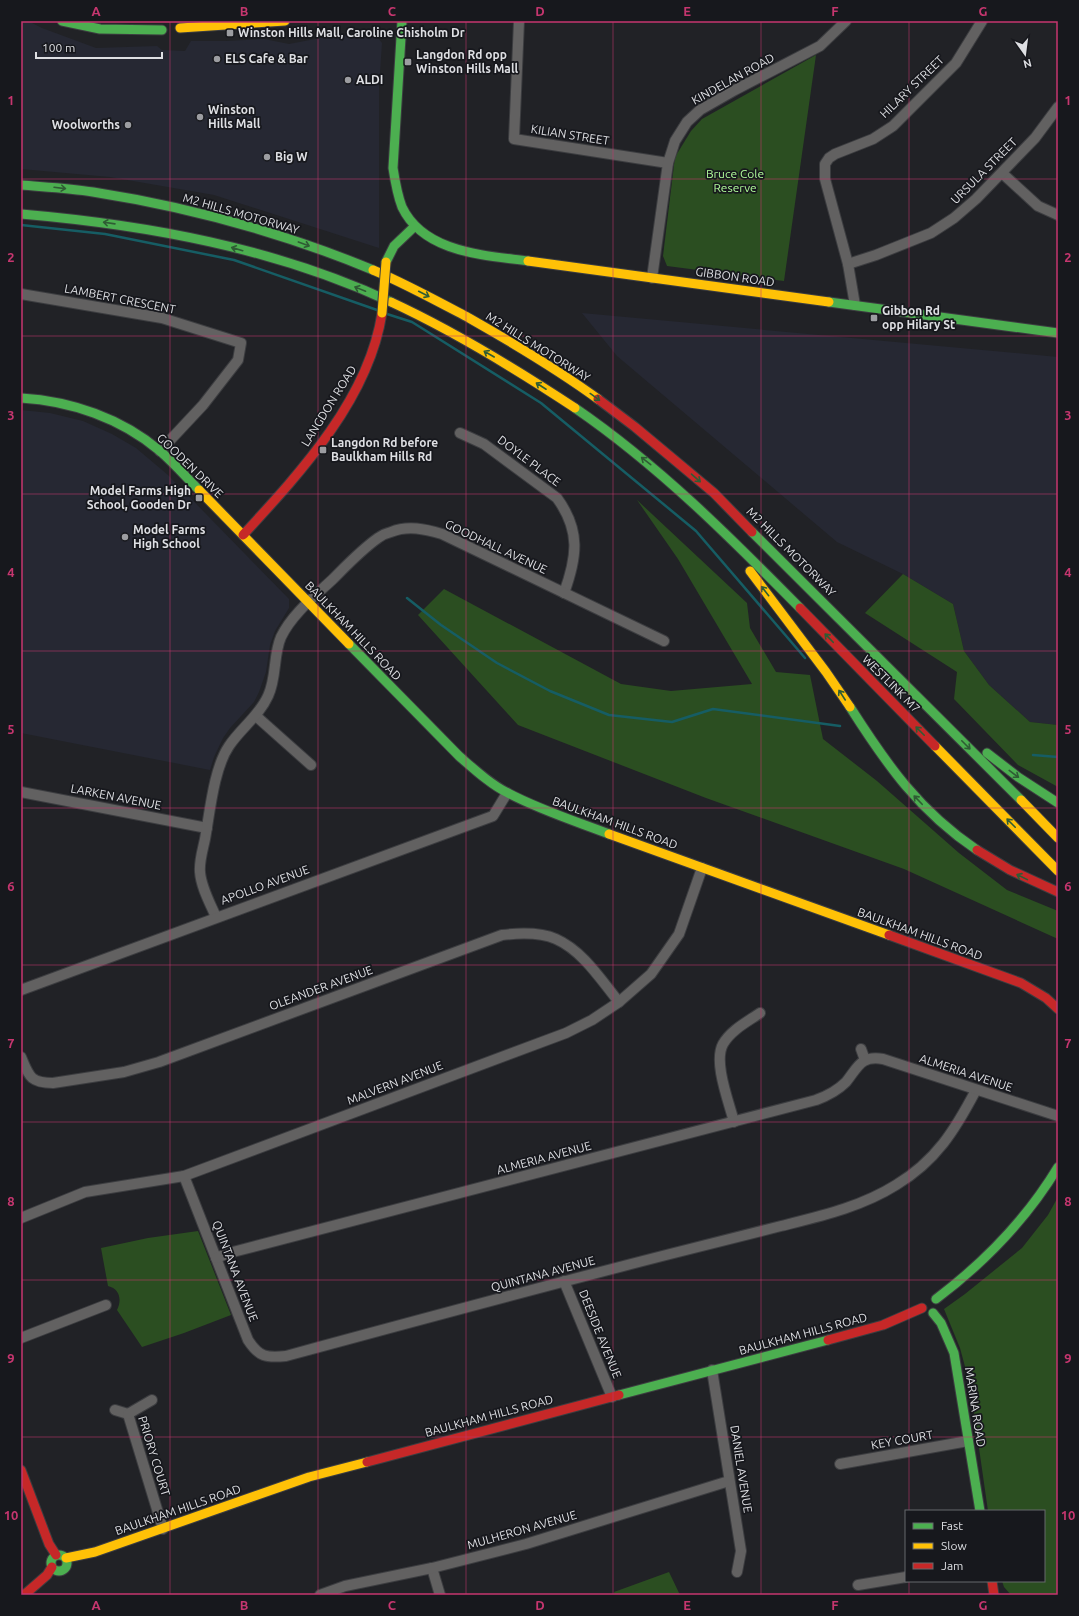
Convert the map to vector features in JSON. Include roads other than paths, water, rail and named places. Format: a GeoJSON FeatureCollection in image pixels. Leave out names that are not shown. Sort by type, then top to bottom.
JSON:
{"type":"FeatureCollection","features":[{"type":"Feature","properties":{"kind":"main road"},"geometry":{"type":"LineString","coordinates":[[62,21],[79,26],[108,30],[172,29],[285,21]]}},
{"type":"Feature","properties":{"kind":"main road"},"geometry":{"type":"LineString","coordinates":[[402,21],[393,168],[395,188],[401,204],[415,226]]}},
{"type":"Feature","properties":{"kind":"main road","name":"M2 HILLS MOTORWAY"},"geometry":{"type":"LineString","coordinates":[[21,185],[93,192],[199,213],[289,239],[358,264],[401,282],[489,330],[571,379],[635,426],[714,493],[938,717]]}},
{"type":"Feature","properties":{"kind":"main road"},"geometry":{"type":"LineString","coordinates":[[21,214],[95,221],[184,236],[299,267],[362,289],[410,311],[504,362],[552,393],[592,420],[652,466],[706,515],[801,638],[838,689],[891,769],[910,792],[946,827],[978,852],[1014,873],[1058,892]]}},
{"type":"Feature","properties":{"kind":"main road","name":"LANGDON ROAD"},"geometry":{"type":"LineString","coordinates":[[243,535],[305,465],[334,425],[355,392],[373,353],[378,335],[382,313],[386,262],[389,251],[392,245],[415,226]]}},
{"type":"Feature","properties":{"kind":"main road","name":"GIBBON ROAD"},"geometry":{"type":"LineString","coordinates":[[415,226],[435,241],[472,253],[1058,333]]}},
{"type":"Feature","properties":{"kind":"main road","name":"GOODEN DRIVE"},"geometry":{"type":"LineString","coordinates":[[21,398],[55,401],[94,412],[116,422],[136,434],[160,451],[243,535]]}},
{"type":"Feature","properties":{"kind":"main road","name":"WESTLINK M7"},"geometry":{"type":"LineString","coordinates":[[706,515],[783,591],[1058,871]]}},
{"type":"Feature","properties":{"kind":"main road","name":"BAULKHAM HILLS ROAD"},"geometry":{"type":"LineString","coordinates":[[243,535],[459,756],[507,793],[554,814],[1021,983],[1046,998],[1058,1009]]}},
{"type":"Feature","properties":{"kind":"main road"},"geometry":{"type":"LineString","coordinates":[[938,717],[963,731],[1006,768],[1058,803]]}},
{"type":"Feature","properties":{"kind":"main road"},"geometry":{"type":"LineString","coordinates":[[938,717],[1058,838]]}},
{"type":"Feature","properties":{"kind":"main road","name":"BAULKHAM HILLS ROAD"},"geometry":{"type":"LineString","coordinates":[[66,1558],[95,1552],[309,1477],[883,1325],[927,1301],[972,1271],[1006,1239],[1037,1200],[1058,1167]]}},
{"type":"Feature","properties":{"kind":"main road"},"geometry":{"type":"LineString","coordinates":[[927,1301],[938,1307],[932,1313],[926,1312],[927,1301]]}},
{"type":"Feature","properties":{"kind":"main road","name":"MARINA ROAD"},"geometry":{"type":"LineString","coordinates":[[932,1313],[941,1323],[954,1354],[980,1510]]}},
{"type":"Feature","properties":{"kind":"main road"},"geometry":{"type":"LineString","coordinates":[[21,1470],[56,1556]]}},
{"type":"Feature","properties":{"kind":"main road"},"geometry":{"type":"LineString","coordinates":[[24,1595],[47,1575],[52,1567],[52,1560],[56,1556],[62,1555],[66,1558],[67,1563],[64,1569],[58,1571],[52,1567]]}},
{"type":"Feature","properties":{"kind":"main road"},"geometry":{"type":"LineString","coordinates":[[992,1582],[994,1595]]}},
{"type":"Feature","properties":{"kind":"street","name":"KILIAN STREET"},"geometry":{"type":"LineString","coordinates":[[519,21],[514,140],[668,163]]}},
{"type":"Feature","properties":{"kind":"street","name":"KINDELAN ROAD"},"geometry":{"type":"LineString","coordinates":[[652,278],[668,163],[671,150],[687,122],[700,110],[820,46],[846,21]]}},
{"type":"Feature","properties":{"kind":"street","name":"HILARY STREET"},"geometry":{"type":"LineString","coordinates":[[855,305],[848,264],[825,179],[825,164],[829,158],[835,154],[873,139],[893,126],[956,63],[982,21]]}},
{"type":"Feature","properties":{"kind":"street","name":"URSULA STREET"},"geometry":{"type":"LineString","coordinates":[[848,264],[876,255],[930,233],[954,218],[976,199],[1035,138],[1058,107]]}},
{"type":"Feature","properties":{"kind":"street"},"geometry":{"type":"LineString","coordinates":[[1002,173],[1038,206],[1058,215]]}},
{"type":"Feature","properties":{"kind":"street","name":"LAMBERT CRESCENT"},"geometry":{"type":"LineString","coordinates":[[21,294],[162,318],[241,343],[238,360],[203,405],[160,451]]}},
{"type":"Feature","properties":{"kind":"street","name":"DOYLE PLACE"},"geometry":{"type":"LineString","coordinates":[[460,433],[484,444],[557,498],[565,509],[574,536],[575,554],[572,572],[564,593]]}},
{"type":"Feature","properties":{"kind":"street","name":"GOODHALL AVENUE"},"geometry":{"type":"LineString","coordinates":[[216,917],[202,880],[200,869],[207,828],[222,760],[234,740],[256,716],[264,703],[272,686],[280,639],[292,620],[308,602],[379,537],[393,531],[411,528],[442,534],[664,640]]}},
{"type":"Feature","properties":{"kind":"street"},"geometry":{"type":"LineString","coordinates":[[256,716],[312,765]]}},
{"type":"Feature","properties":{"kind":"street","name":"LARKEN AVENUE"},"geometry":{"type":"LineString","coordinates":[[21,792],[207,828]]}},
{"type":"Feature","properties":{"kind":"street","name":"APOLLO AVENUE"},"geometry":{"type":"LineString","coordinates":[[21,990],[493,816],[507,793]]}},
{"type":"Feature","properties":{"kind":"street","name":"MALVERN AVENUE"},"geometry":{"type":"LineString","coordinates":[[21,1218],[85,1192],[184,1176],[566,1033],[592,1020],[619,1002],[651,974],[679,934],[702,868]]}},
{"type":"Feature","properties":{"kind":"street","name":"OLEANDER AVENUE"},"geometry":{"type":"LineString","coordinates":[[21,1057],[30,1077],[34,1081],[42,1083],[53,1083],[124,1072],[159,1062],[502,935],[515,933],[530,933],[556,939],[585,961],[619,1002]]}},
{"type":"Feature","properties":{"kind":"street"},"geometry":{"type":"LineString","coordinates":[[734,1122],[720,1067],[719,1054],[723,1045],[730,1036],[742,1025],[760,1013]]}},
{"type":"Feature","properties":{"kind":"street"},"geometry":{"type":"LineString","coordinates":[[861,1049],[865,1060]]}},
{"type":"Feature","properties":{"kind":"street","name":"ALMERIA AVENUE"},"geometry":{"type":"LineString","coordinates":[[216,1258],[237,1251],[816,1100],[827,1096],[842,1085],[856,1066],[865,1060],[872,1058],[884,1059],[1058,1116]]}},
{"type":"Feature","properties":{"kind":"street","name":"QUINTANA AVENUE"},"geometry":{"type":"LineString","coordinates":[[184,1176],[248,1340],[254,1350],[264,1357],[286,1356],[564,1281],[830,1214],[873,1198],[897,1185],[932,1156],[946,1140],[960,1120],[976,1090]]}},
{"type":"Feature","properties":{"kind":"street","name":"DEESIDE AVENUE"},"geometry":{"type":"LineString","coordinates":[[564,1281],[612,1397]]}},
{"type":"Feature","properties":{"kind":"street"},"geometry":{"type":"LineString","coordinates":[[21,1338],[106,1305]]}},
{"type":"Feature","properties":{"kind":"street","name":"DANIEL AVENUE"},"geometry":{"type":"LineString","coordinates":[[712,1370],[741,1550],[737,1572]]}},
{"type":"Feature","properties":{"kind":"street","name":"PRIORY COURT"},"geometry":{"type":"LineString","coordinates":[[115,1410],[128,1414],[152,1400]]}},
{"type":"Feature","properties":{"kind":"street","name":"PRIORY COURT"},"geometry":{"type":"LineString","coordinates":[[128,1414],[163,1529]]}},
{"type":"Feature","properties":{"kind":"street","name":"KEY COURT"},"geometry":{"type":"LineString","coordinates":[[840,1464],[968,1441]]}},
{"type":"Feature","properties":{"kind":"street","name":"MULHERON AVENUE"},"geometry":{"type":"LineString","coordinates":[[320,1595],[345,1586],[432,1568],[526,1544],[729,1481]]}},
{"type":"Feature","properties":{"kind":"street"},"geometry":{"type":"LineString","coordinates":[[432,1568],[440,1595]]}},
{"type":"Feature","properties":{"kind":"street"},"geometry":{"type":"LineString","coordinates":[[858,1585],[905,1577]]}},
{"type":"Feature","properties":{"kind":"waterway"},"geometry":{"type":"LineString","coordinates":[[21,225],[105,234],[234,260],[377,310]]}},
{"type":"Feature","properties":{"kind":"waterway"},"geometry":{"type":"LineString","coordinates":[[387,314],[412,322],[541,403],[696,531],[805,658]]}},
{"type":"Feature","properties":{"kind":"waterway"},"geometry":{"type":"LineString","coordinates":[[407,598],[441,625],[497,663],[550,691],[609,715],[672,722],[713,709],[840,726]]}},
{"type":"Feature","properties":{"kind":"waterway"},"geometry":{"type":"LineString","coordinates":[[1033,755],[1058,757]]}},
{"type":"Feature","properties":{"kind":"place","name":"Winston Hills Mall, Caroline Chisholm Dr"},"geometry":{"type":"Point","coordinates":[230,33]}},
{"type":"Feature","properties":{"kind":"place","name":"ELS Cafe & Bar"},"geometry":{"type":"Point","coordinates":[217,59]}},
{"type":"Feature","properties":{"kind":"place","name":"Langdon Rd opp Winston Hills Mall"},"geometry":{"type":"Point","coordinates":[408,62]}},
{"type":"Feature","properties":{"kind":"place","name":"ALDI"},"geometry":{"type":"Point","coordinates":[348,80]}},
{"type":"Feature","properties":{"kind":"place","name":"Winston Hills Mall"},"geometry":{"type":"Point","coordinates":[200,117]}},
{"type":"Feature","properties":{"kind":"place","name":"Woolworths"},"geometry":{"type":"Point","coordinates":[128,125]}},
{"type":"Feature","properties":{"kind":"place","name":"Big W"},"geometry":{"type":"Point","coordinates":[267,157]}},
{"type":"Feature","properties":{"kind":"place","name":"Gibbon Rd opp Hilary St"},"geometry":{"type":"Point","coordinates":[874,318]}},
{"type":"Feature","properties":{"kind":"place","name":"Langdon Rd before Baulkham Hills Rd"},"geometry":{"type":"Point","coordinates":[323,450]}},
{"type":"Feature","properties":{"kind":"place","name":"Model Farms High School, Gooden Dr"},"geometry":{"type":"Point","coordinates":[199,498]}},
{"type":"Feature","properties":{"kind":"place","name":"Model Farms High School"},"geometry":{"type":"Point","coordinates":[125,537]}},
{"type":"Feature","properties":{"kind":"park label","name":"Bruce Cole Reserve"},"geometry":{"type":"Point","coordinates":[735,181]}}]}
